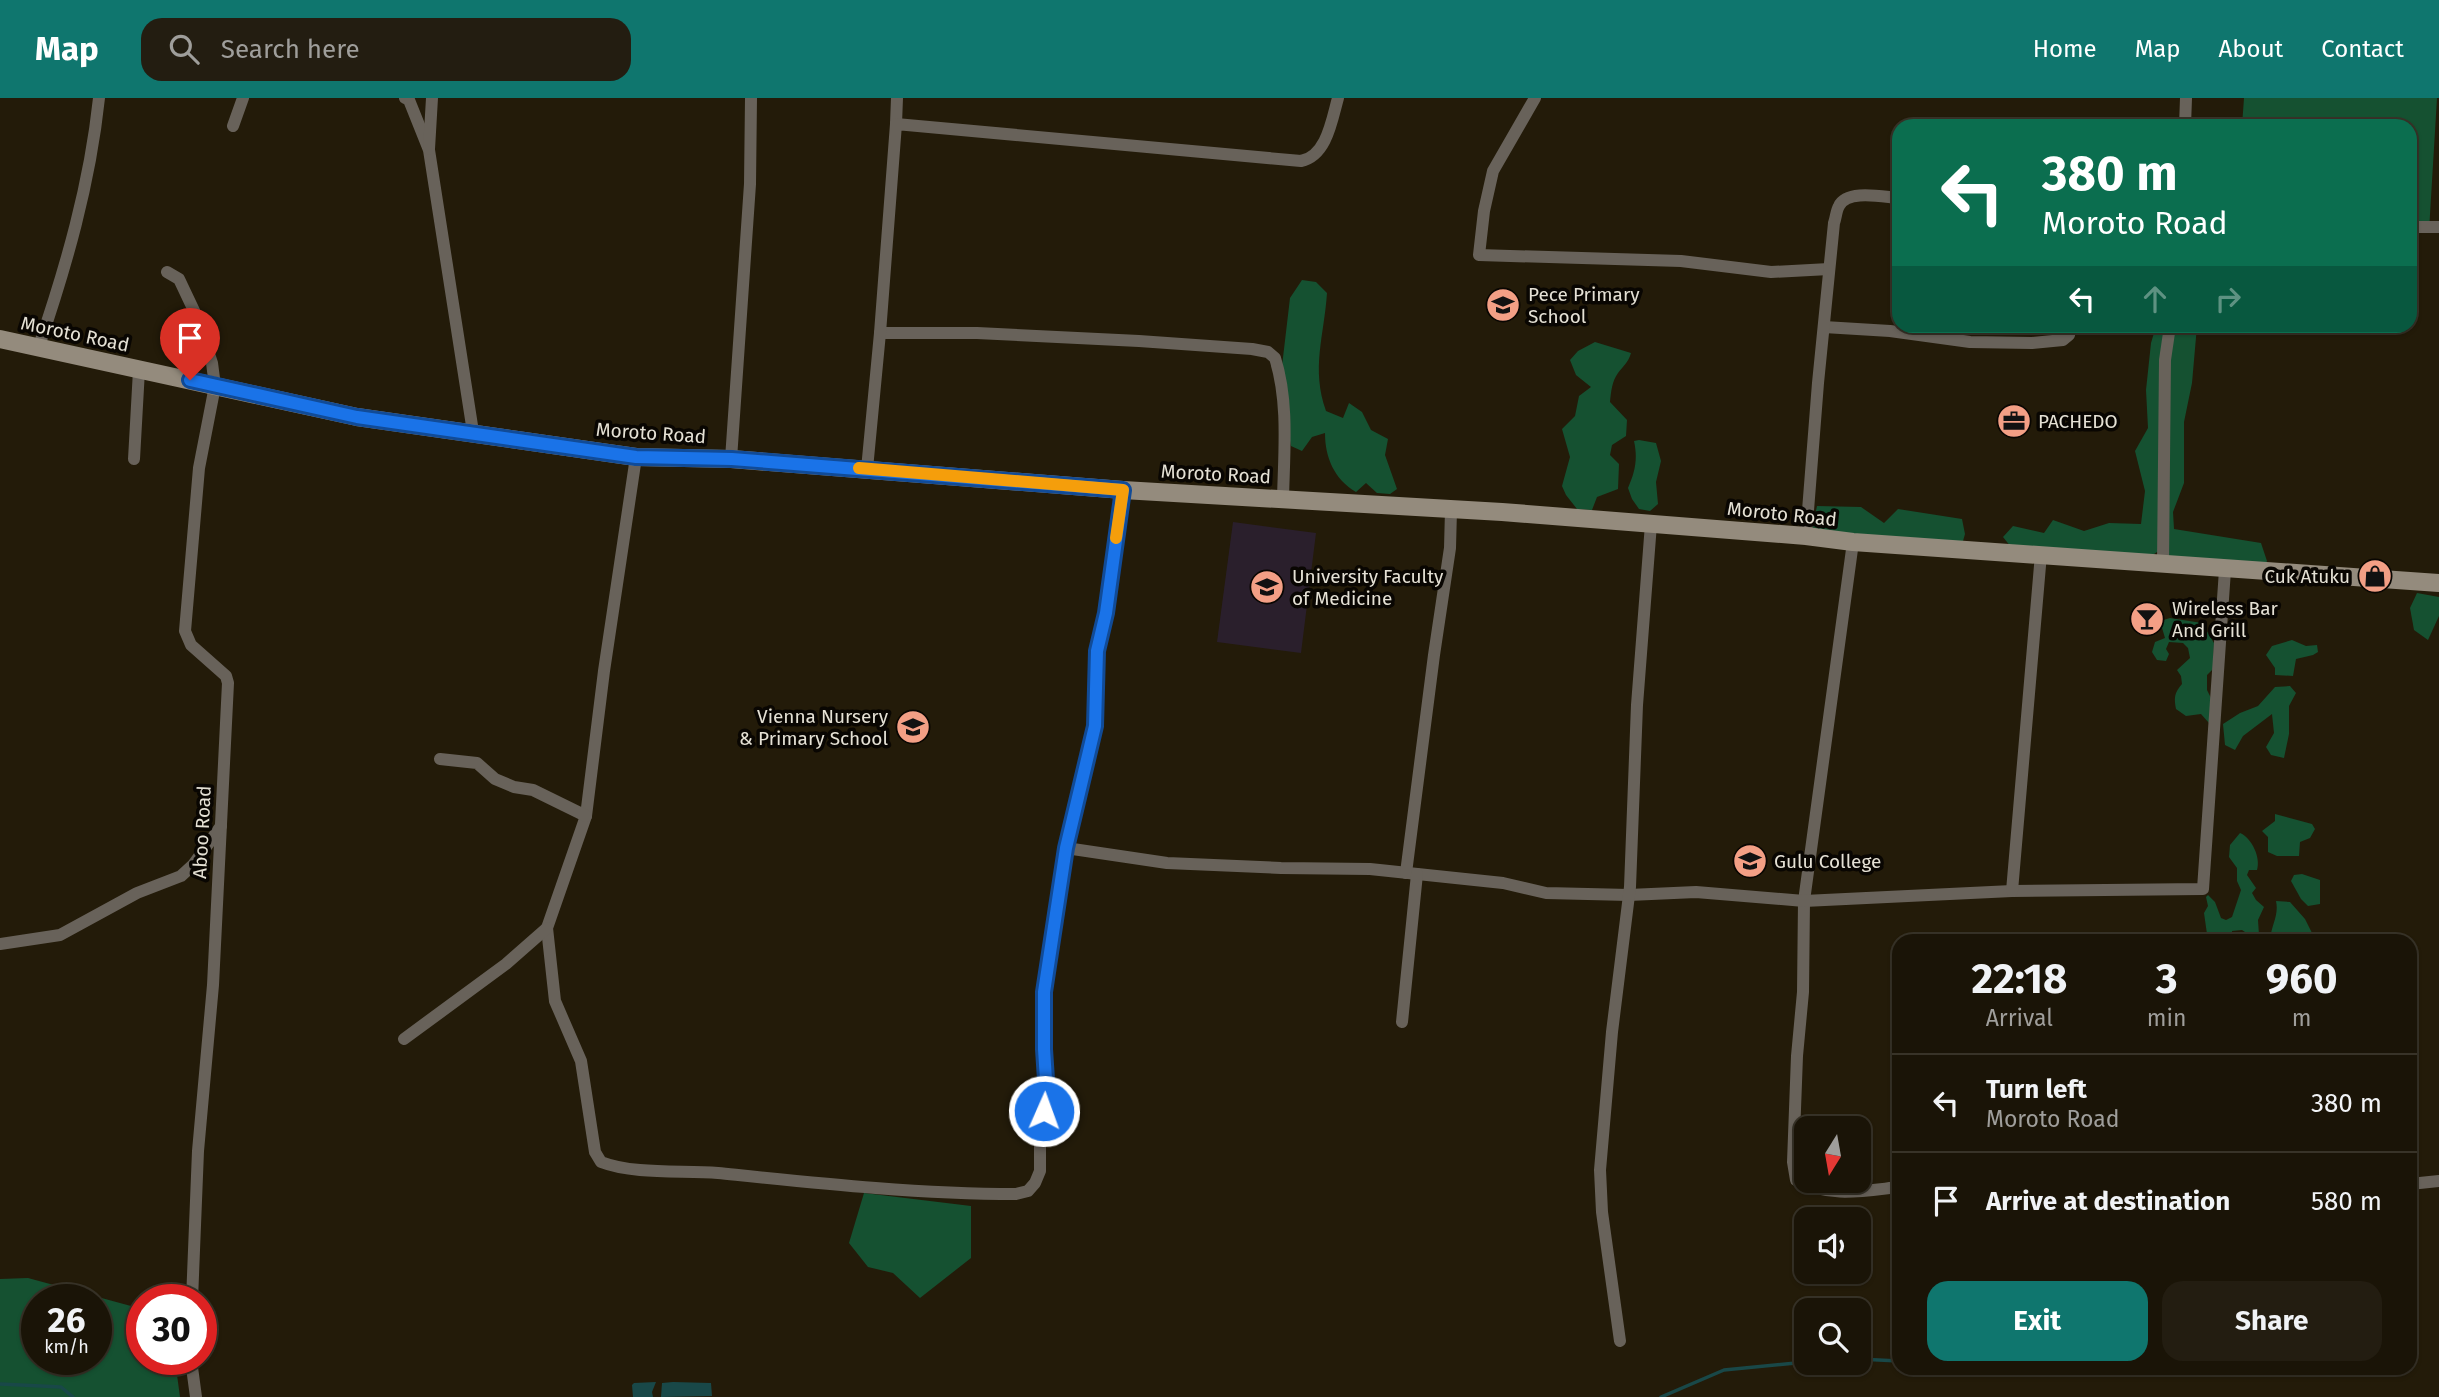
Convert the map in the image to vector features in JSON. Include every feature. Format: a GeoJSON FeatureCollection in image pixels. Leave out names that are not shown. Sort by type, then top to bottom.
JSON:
{"type":"FeatureCollection","features":[{"type":"Feature","properties":{"kind":"main road","name":"Moroto Road"},"geometry":{"type":"LineString","coordinates":[[0,339],[357,417],[636,457],[732,459],[1123,490],[1651,524],[2225,570],[2439,583]]}},
{"type":"Feature","properties":{"kind":"street"},"geometry":{"type":"LineString","coordinates":[[38,349],[59,289],[88,174],[99,98]]}},
{"type":"Feature","properties":{"kind":"street"},"geometry":{"type":"LineString","coordinates":[[233,126],[243,98]]}},
{"type":"Feature","properties":{"kind":"street"},"geometry":{"type":"LineString","coordinates":[[429,150],[432,98],[407,99],[429,150],[473,432]]}},
{"type":"Feature","properties":{"kind":"street"},"geometry":{"type":"LineString","coordinates":[[732,459],[750,184],[751,98]]}},
{"type":"Feature","properties":{"kind":"street"},"geometry":{"type":"LineString","coordinates":[[867,469],[897,98]]}},
{"type":"Feature","properties":{"kind":"street"},"geometry":{"type":"LineString","coordinates":[[896,124],[1301,161],[1308,159],[1324,143],[1338,98]]}},
{"type":"Feature","properties":{"kind":"street"},"geometry":{"type":"LineString","coordinates":[[1535,98],[1493,171],[1484,211],[1479,255],[1681,261],[1771,272],[1829,269]]}},
{"type":"Feature","properties":{"kind":"street"},"geometry":{"type":"LineString","coordinates":[[2185,119],[2186,98]]}},
{"type":"Feature","properties":{"kind":"street"},"geometry":{"type":"LineString","coordinates":[[1806,536],[1834,223],[1839,205],[1845,199],[1854,196],[1892,197]]}},
{"type":"Feature","properties":{"kind":"street"},"geometry":{"type":"LineString","coordinates":[[2417,227],[2439,227]]}},
{"type":"Feature","properties":{"kind":"street"},"geometry":{"type":"LineString","coordinates":[[167,272],[179,279],[197,317],[212,363],[215,386]]}},
{"type":"Feature","properties":{"kind":"street"},"geometry":{"type":"LineString","coordinates":[[1824,327],[1892,331]]}},
{"type":"Feature","properties":{"kind":"street"},"geometry":{"type":"LineString","coordinates":[[880,333],[918,332],[1139,341],[1268,352],[1275,358],[1281,388],[1283,499]]}},
{"type":"Feature","properties":{"kind":"street"},"geometry":{"type":"LineString","coordinates":[[1905,333],[1970,342],[2032,343],[2063,340],[2069,333]]}},
{"type":"Feature","properties":{"kind":"street"},"geometry":{"type":"LineString","coordinates":[[2163,564],[2165,360],[2169,333]]}},
{"type":"Feature","properties":{"kind":"street"},"geometry":{"type":"LineString","coordinates":[[134,459],[139,369]]}},
{"type":"Feature","properties":{"kind":"street","name":"Aboo Road"},"geometry":{"type":"LineString","coordinates":[[193,1284],[198,1150],[213,985],[228,682],[226,676],[191,645],[184,631],[184,621],[199,468],[215,386]]}},
{"type":"Feature","properties":{"kind":"street"},"geometry":{"type":"LineString","coordinates":[[636,457],[604,671],[586,816],[547,928],[555,1001],[581,1062],[595,1152],[601,1162],[623,1167],[716,1173],[825,1185],[1016,1194],[1028,1191],[1035,1183],[1040,1171],[1040,1141],[1047,1095],[1044,992],[1066,848],[1095,726],[1097,651],[1106,613],[1123,490]]}},
{"type":"Feature","properties":{"kind":"street"},"geometry":{"type":"LineString","coordinates":[[1402,1022],[1412,873],[1434,655],[1450,548],[1451,510]]}},
{"type":"Feature","properties":{"kind":"street"},"geometry":{"type":"LineString","coordinates":[[1620,1341],[1602,1212],[1600,1170],[1612,1032],[1629,895],[1637,705],[1651,524]]}},
{"type":"Feature","properties":{"kind":"street"},"geometry":{"type":"LineString","coordinates":[[1853,542],[1804,901],[1803,992],[1794,1098],[1794,1178],[1808,1186],[1836,1192],[1892,1188]]}},
{"type":"Feature","properties":{"kind":"street"},"geometry":{"type":"LineString","coordinates":[[2012,891],[2041,554]]}},
{"type":"Feature","properties":{"kind":"street"},"geometry":{"type":"LineString","coordinates":[[1066,848],[1167,863],[1370,869],[1503,883],[1546,893],[1629,895],[1696,892],[1804,901],[2012,891],[2203,889],[2225,570]]}},
{"type":"Feature","properties":{"kind":"street"},"geometry":{"type":"LineString","coordinates":[[440,759],[477,763],[495,779],[514,787],[533,790],[586,816]]}},
{"type":"Feature","properties":{"kind":"street"},"geometry":{"type":"LineString","coordinates":[[0,944],[60,935],[146,888],[181,876],[193,865],[222,826]]}},
{"type":"Feature","properties":{"kind":"street"},"geometry":{"type":"LineString","coordinates":[[404,1039],[506,964],[547,928]]}},
{"type":"Feature","properties":{"kind":"street"},"geometry":{"type":"LineString","coordinates":[[2417,1183],[2439,1181]]}},
{"type":"Feature","properties":{"kind":"street"},"geometry":{"type":"LineString","coordinates":[[193,1375],[196,1397]]}},
{"type":"Feature","properties":{"kind":"shaded area","name":"University Faculty of Medicine"},"geometry":{"type":"Polygon","coordinates":[[[1233,522],[1316,533],[1301,653],[1217,642],[1233,522]]]}},
{"type":"Feature","properties":{"kind":"green space"},"geometry":{"type":"Polygon","coordinates":[[[2244,98],[2437,98],[2429,231],[2417,230],[2417,119],[2242,119],[2244,98]]]}},
{"type":"Feature","properties":{"kind":"green space"},"geometry":{"type":"Polygon","coordinates":[[[1302,280],[1316,282],[1327,293],[1319,366],[1319,381],[1326,411],[1343,418],[1349,403],[1362,412],[1371,430],[1388,439],[1385,455],[1397,489],[1390,494],[1377,493],[1366,483],[1356,492],[1348,487],[1332,467],[1325,433],[1312,437],[1302,451],[1291,446],[1284,409],[1282,366],[1290,298],[1302,280]]]}},
{"type":"Feature","properties":{"kind":"green space"},"geometry":{"type":"Polygon","coordinates":[[[2154,333],[2196,333],[2192,383],[2184,422],[2184,483],[2173,512],[2174,529],[2261,543],[2267,561],[2262,574],[2182,563],[2157,552],[2147,559],[2011,547],[2003,537],[2013,526],[2044,533],[2053,520],[2084,531],[2109,523],[2141,524],[2145,491],[2135,451],[2148,428],[2146,390],[2154,333]]]}},
{"type":"Feature","properties":{"kind":"green space"},"geometry":{"type":"Polygon","coordinates":[[[1595,342],[1631,353],[1614,380],[1611,391],[1610,402],[1627,420],[1626,436],[1612,445],[1610,455],[1619,464],[1618,489],[1597,497],[1592,510],[1577,509],[1562,486],[1570,457],[1562,429],[1575,416],[1579,396],[1591,387],[1576,375],[1570,360],[1578,351],[1595,342]]]}},
{"type":"Feature","properties":{"kind":"green space"},"geometry":{"type":"Polygon","coordinates":[[[1634,441],[1656,443],[1661,461],[1656,482],[1658,504],[1650,511],[1639,509],[1628,488],[1635,465],[1634,441]]]}},
{"type":"Feature","properties":{"kind":"green space"},"geometry":{"type":"Polygon","coordinates":[[[1817,506],[1861,507],[1884,523],[1898,509],[1962,519],[1965,534],[1961,548],[1811,534],[1817,506]]]}},
{"type":"Feature","properties":{"kind":"green space"},"geometry":{"type":"Polygon","coordinates":[[[2417,593],[2439,597],[2439,616],[2428,640],[2414,630],[2410,608],[2417,593]]]}},
{"type":"Feature","properties":{"kind":"green space"},"geometry":{"type":"Polygon","coordinates":[[[2170,618],[2202,623],[2214,643],[2213,669],[2207,675],[2207,690],[2211,698],[2209,723],[2201,714],[2186,716],[2176,709],[2175,696],[2182,684],[2177,670],[2190,658],[2188,648],[2183,643],[2169,642],[2166,661],[2157,660],[2152,652],[2155,642],[2165,638],[2160,621],[2170,618]]]}},
{"type":"Feature","properties":{"kind":"green space"},"geometry":{"type":"Polygon","coordinates":[[[2292,640],[2306,646],[2317,645],[2318,652],[2296,659],[2293,676],[2275,675],[2275,668],[2266,655],[2272,646],[2292,640]]]}},
{"type":"Feature","properties":{"kind":"green space"},"geometry":{"type":"Polygon","coordinates":[[[2290,686],[2296,693],[2289,706],[2289,734],[2284,758],[2271,755],[2266,747],[2274,733],[2272,714],[2243,736],[2235,750],[2225,745],[2223,724],[2258,706],[2275,687],[2290,686]]]}},
{"type":"Feature","properties":{"kind":"green space"},"geometry":{"type":"Polygon","coordinates":[[[2275,814],[2312,824],[2315,829],[2310,838],[2300,842],[2299,856],[2277,856],[2268,852],[2268,837],[2262,831],[2275,821],[2275,814]]]}},
{"type":"Feature","properties":{"kind":"green space"},"geometry":{"type":"Polygon","coordinates":[[[2240,833],[2252,844],[2257,854],[2257,870],[2249,870],[2247,875],[2256,888],[2252,893],[2264,907],[2258,920],[2259,934],[2248,934],[2242,930],[2232,931],[2232,934],[2207,934],[2204,913],[2208,906],[2206,897],[2208,895],[2215,902],[2221,918],[2226,920],[2232,917],[2241,890],[2237,881],[2237,868],[2229,857],[2230,845],[2240,833]]]}},
{"type":"Feature","properties":{"kind":"green space"},"geometry":{"type":"Polygon","coordinates":[[[2302,874],[2320,880],[2320,904],[2308,906],[2301,899],[2291,881],[2294,875],[2302,874]]]}},
{"type":"Feature","properties":{"kind":"green space"},"geometry":{"type":"Polygon","coordinates":[[[2276,901],[2290,902],[2305,919],[2312,934],[2271,934],[2276,901]]]}},
{"type":"Feature","properties":{"kind":"green space"},"geometry":{"type":"Polygon","coordinates":[[[864,1193],[971,1206],[971,1258],[920,1298],[893,1273],[868,1267],[849,1243],[864,1193]]]}},
{"type":"Feature","properties":{"kind":"green space"},"geometry":{"type":"Polygon","coordinates":[[[28,1278],[50,1284],[21,1284],[21,1375],[112,1375],[112,1301],[126,1305],[126,1375],[177,1375],[180,1397],[0,1397],[0,1279],[28,1278]]]}},
{"type":"Feature","properties":{"kind":"water"},"geometry":{"type":"Polygon","coordinates":[[[656,1382],[653,1397],[633,1397],[634,1383],[656,1382]]]}},
{"type":"Feature","properties":{"kind":"water"},"geometry":{"type":"Polygon","coordinates":[[[662,1383],[711,1383],[712,1396],[661,1397],[662,1383]]]}},
{"type":"Feature","properties":{"kind":"waterway"},"geometry":{"type":"LineString","coordinates":[[1871,1360],[1892,1361]]}},
{"type":"Feature","properties":{"kind":"waterway"},"geometry":{"type":"LineString","coordinates":[[1661,1397],[1724,1370],[1794,1363]]}},
{"type":"Feature","properties":{"kind":"waterway"},"geometry":{"type":"LineString","coordinates":[[0,1384],[61,1387],[73,1397]]}},
{"type":"Feature","properties":{"kind":"slow traffic"},"geometry":{"type":"LineString","coordinates":[[859,468],[1123,490],[1116,538]]}},
{"type":"Feature","properties":{"kind":"place","name":"Pece Primary School"},"geometry":{"type":"Point","coordinates":[1503,305]}},
{"type":"Feature","properties":{"kind":"place","name":"PACHEDO"},"geometry":{"type":"Point","coordinates":[2014,421]}},
{"type":"Feature","properties":{"kind":"place","name":"Cuk Atuku"},"geometry":{"type":"Point","coordinates":[2375,576]}},
{"type":"Feature","properties":{"kind":"place","name":"University Faculty of Medicine"},"geometry":{"type":"Point","coordinates":[1267,587]}},
{"type":"Feature","properties":{"kind":"place","name":"Wireless Bar And Grill"},"geometry":{"type":"Point","coordinates":[2147,619]}},
{"type":"Feature","properties":{"kind":"place","name":"Vienna Nursery & Primary School"},"geometry":{"type":"Point","coordinates":[913,727]}},
{"type":"Feature","properties":{"kind":"place","name":"Gulu College"},"geometry":{"type":"Point","coordinates":[1750,861]}},
{"type":"Feature","properties":{"kind":"route"},"geometry":{"type":"LineString","coordinates":[[190,380],[357,417],[636,457],[732,459],[1123,490],[1106,613],[1097,651],[1095,726],[1066,848],[1051,961],[1044,992],[1047,1095],[1044,1111]]}}]}
